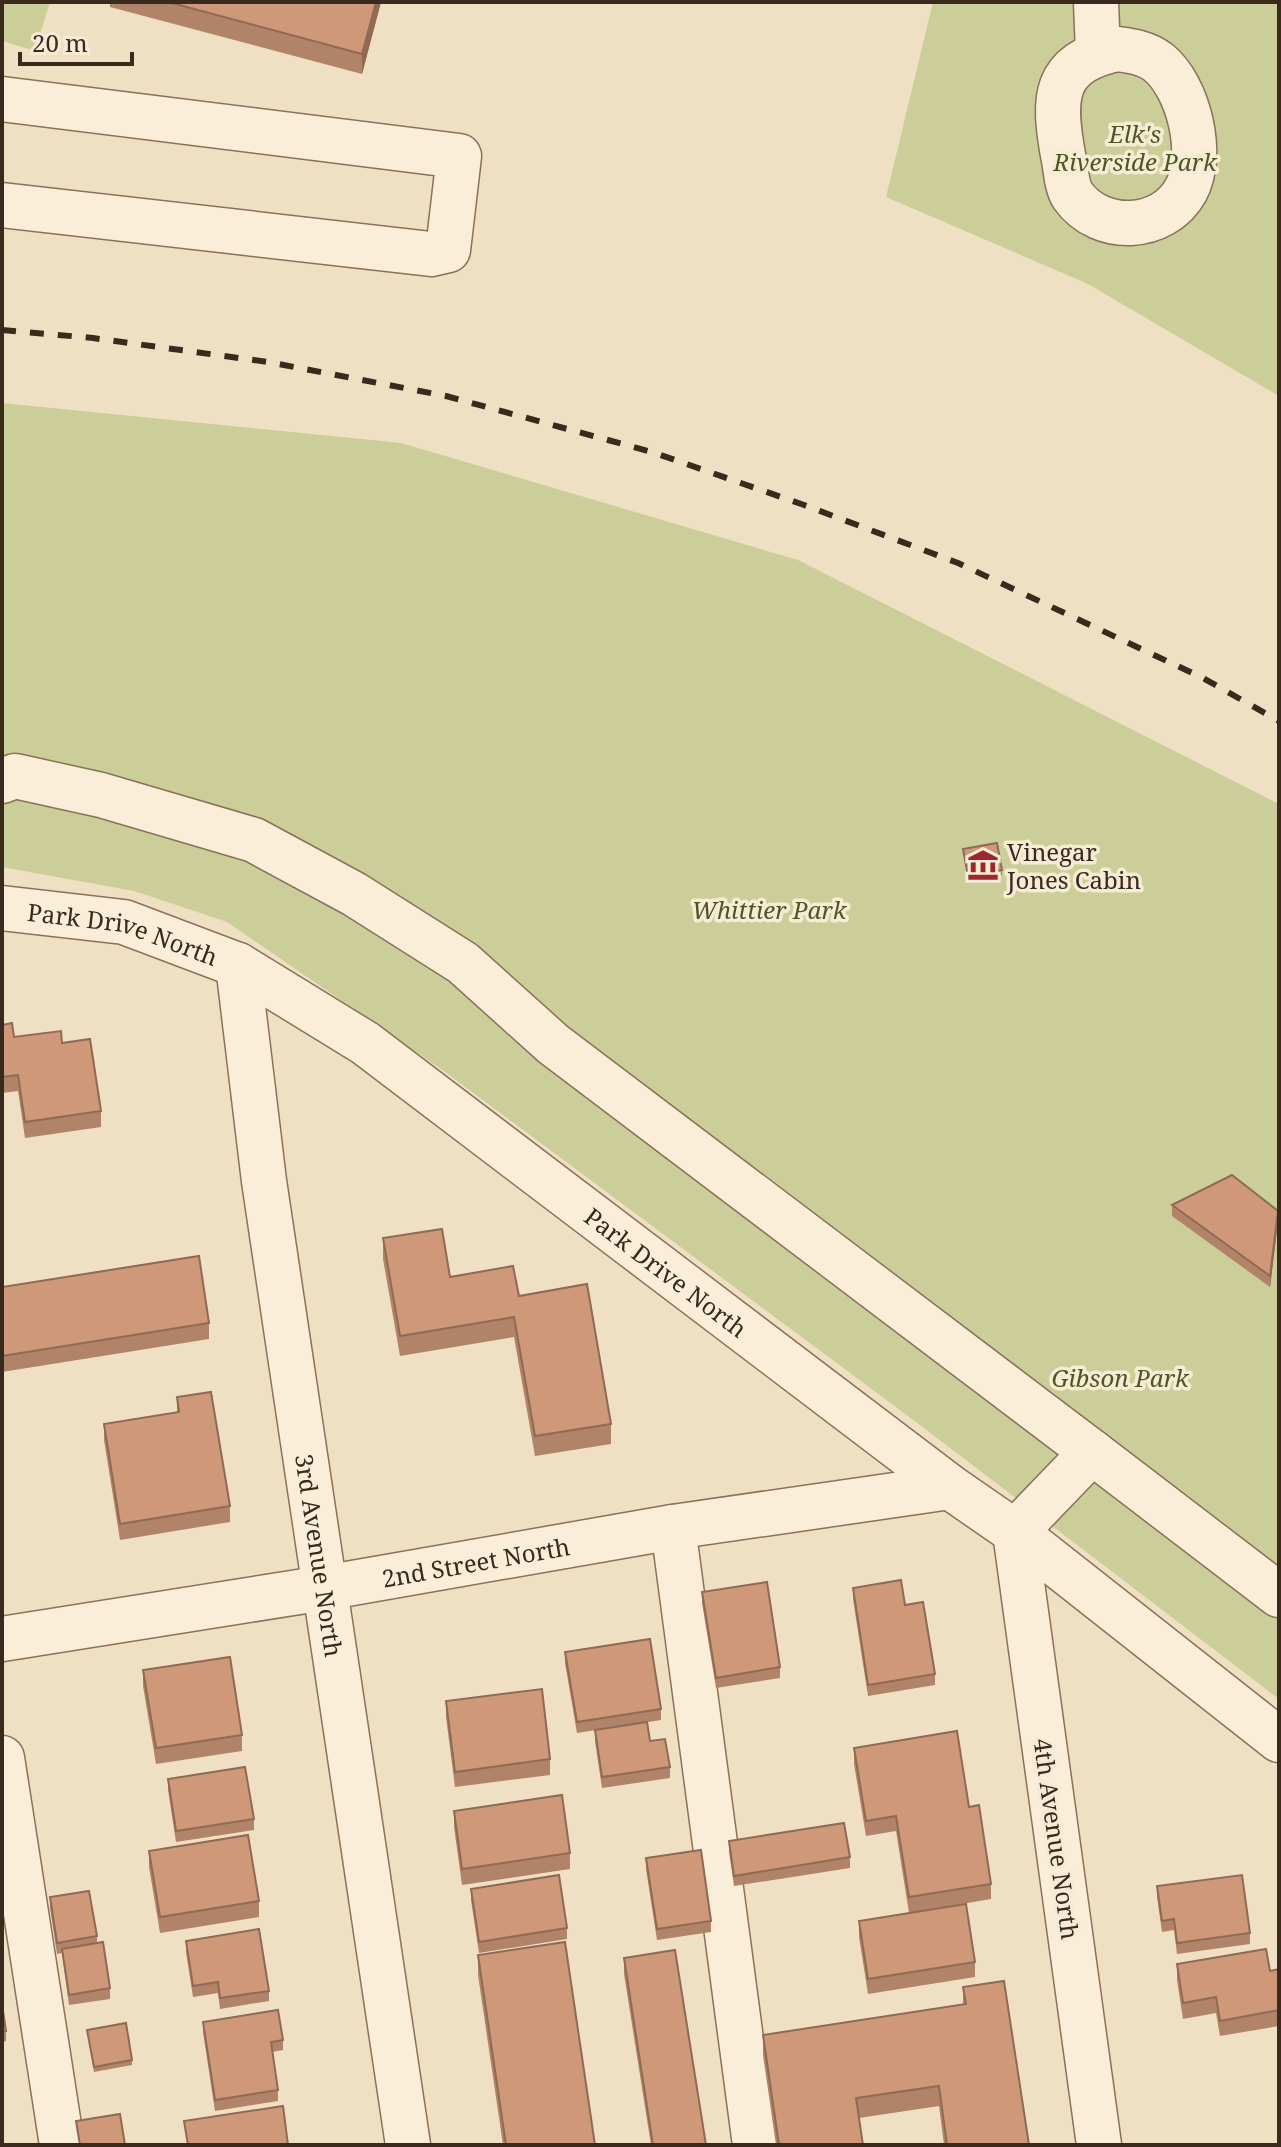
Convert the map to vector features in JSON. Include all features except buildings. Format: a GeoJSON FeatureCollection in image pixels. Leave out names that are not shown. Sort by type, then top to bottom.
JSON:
{"type":"FeatureCollection","features":[{"type":"Feature","properties":{"kind":"street"},"geometry":{"type":"LineString","coordinates":[[1096,2],[1098,53]]}},
{"type":"Feature","properties":{"kind":"street"},"geometry":{"type":"LineString","coordinates":[[2,99],[459,156],[448,250],[431,254],[2,205]]}},
{"type":"Feature","properties":{"kind":"street"},"geometry":{"type":"LineString","coordinates":[[2,781],[15,776],[101,795],[254,840],[354,894],[463,963],[553,1044],[1279,1595]]}},
{"type":"Feature","properties":{"kind":"street","name":"Park Drive North"},"geometry":{"type":"LineString","coordinates":[[8,903],[124,922],[238,965],[365,1043],[950,1487],[1015,1532],[1279,1740]]}},
{"type":"Feature","properties":{"kind":"street","name":"3rd Avenue North"},"geometry":{"type":"LineString","coordinates":[[238,965],[264,1181],[408,2145]]}},
{"type":"Feature","properties":{"kind":"street"},"geometry":{"type":"LineString","coordinates":[[1015,1532],[1092,1452]]}},
{"type":"Feature","properties":{"kind":"street","name":"2nd Street North"},"geometry":{"type":"LineString","coordinates":[[2,1639],[324,1588],[673,1527],[950,1487]]}},
{"type":"Feature","properties":{"kind":"street"},"geometry":{"type":"LineString","coordinates":[[673,1527],[755,2145]]}},
{"type":"Feature","properties":{"kind":"street","name":"4th Avenue North"},"geometry":{"type":"LineString","coordinates":[[1015,1532],[1099,2145]]}},
{"type":"Feature","properties":{"kind":"street"},"geometry":{"type":"LineString","coordinates":[[2,1758],[62,2145]]}},
{"type":"Feature","properties":{"kind":"green space"},"geometry":{"type":"Polygon","coordinates":[[[2,2],[50,2],[35,51],[2,41],[2,2]]]}},
{"type":"Feature","properties":{"kind":"green space","name":"Elk's Riverside Park"},"geometry":{"type":"Polygon","coordinates":[[[933,2],[1279,2],[1279,396],[1088,284],[886,197],[933,2]]]}},
{"type":"Feature","properties":{"kind":"green space","name":"Whittier Park"},"geometry":{"type":"Polygon","coordinates":[[[2,403],[401,443],[798,560],[1279,804],[1279,1699],[916,1422],[441,1069],[227,922],[134,891],[2,867],[2,403]]]}},
{"type":"Feature","properties":{"kind":"railway"},"geometry":{"type":"LineString","coordinates":[[2,330],[93,338],[268,362],[446,396],[652,452],[958,563],[1203,678],[1279,721]]}},
{"type":"Feature","properties":{"kind":"place","name":"Vinegar Jones Cabin"},"geometry":{"type":"Point","coordinates":[983,865]}},
{"type":"Feature","properties":{"kind":"park label","name":"Gibson Park"},"geometry":{"type":"Point","coordinates":[1120,1377]}}]}
